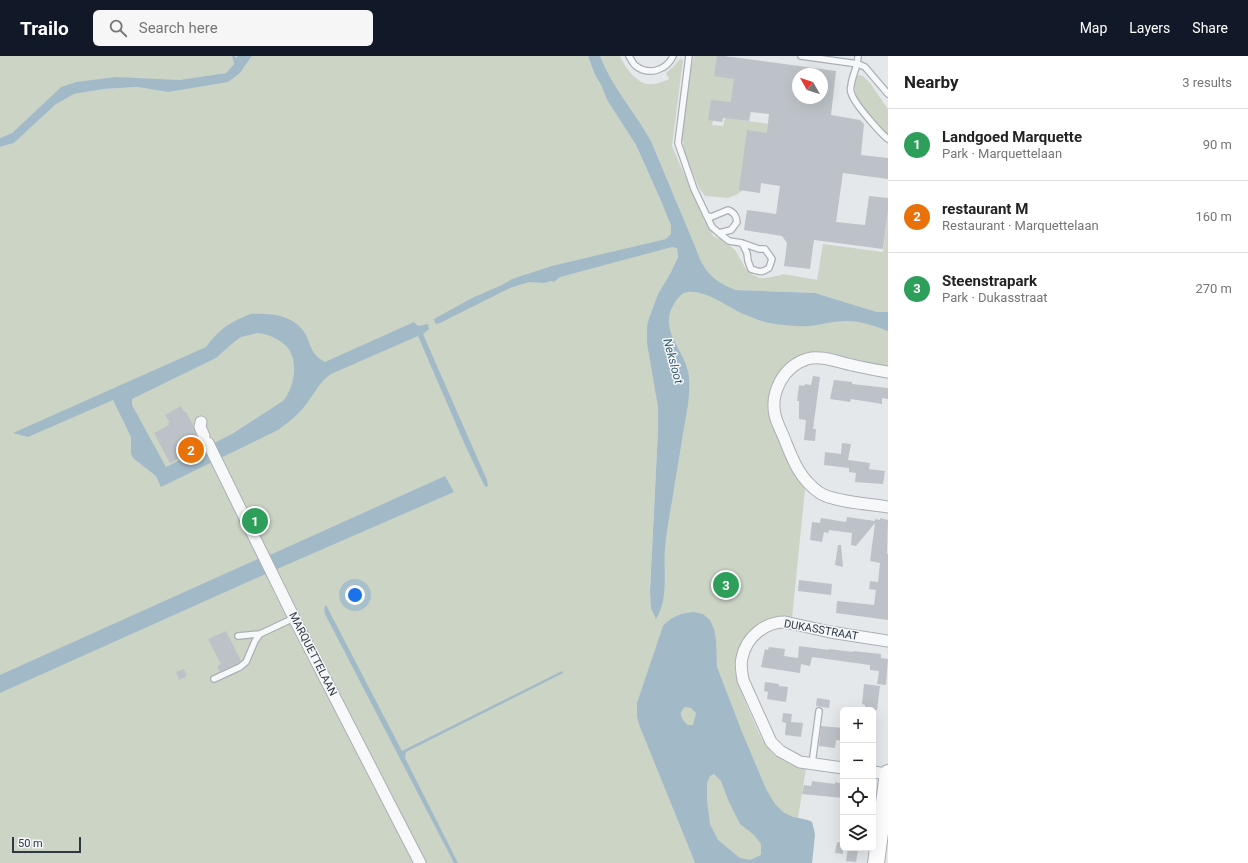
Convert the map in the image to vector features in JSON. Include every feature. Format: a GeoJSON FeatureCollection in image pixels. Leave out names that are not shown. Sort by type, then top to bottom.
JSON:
{"type":"FeatureCollection","features":[{"type":"Feature","properties":{"kind":"main road"},"geometry":{"type":"LineString","coordinates":[[876,863],[888,780]]}},
{"type":"Feature","properties":{"kind":"street"},"geometry":{"type":"LineString","coordinates":[[888,372],[828,359],[817,358],[807,360],[792,367],[783,376],[775,395],[774,404],[775,416],[796,466],[802,477],[811,486],[821,494],[834,499],[888,507]]}},
{"type":"Feature","properties":{"kind":"street","name":"MARQUETTELAAN"},"geometry":{"type":"LineString","coordinates":[[201,422],[200,427],[294,618],[420,863]]}},
{"type":"Feature","properties":{"kind":"street","name":"DUKASSTRAAT"},"geometry":{"type":"LineString","coordinates":[[840,768],[800,762],[780,751],[771,742],[743,680],[742,658],[746,646],[759,631],[779,622],[786,622],[830,632],[888,641]]}},
{"type":"Feature","properties":{"kind":"street"},"geometry":{"type":"LineString","coordinates":[[876,774],[888,780]]}},
{"type":"Feature","properties":{"kind":"lane"},"geometry":{"type":"LineString","coordinates":[[629,56],[636,66],[647,71],[660,70],[670,62],[673,56]]}},
{"type":"Feature","properties":{"kind":"lane"},"geometry":{"type":"LineString","coordinates":[[689,56],[678,143],[694,189],[712,227],[729,241],[742,243],[759,249],[765,249],[772,259],[769,268],[759,273],[751,269],[747,253],[742,243]]}},
{"type":"Feature","properties":{"kind":"lane"},"geometry":{"type":"LineString","coordinates":[[801,56],[841,61],[858,64],[865,67],[888,94]]}},
{"type":"Feature","properties":{"kind":"lane"},"geometry":{"type":"LineString","coordinates":[[834,56],[841,61]]}},
{"type":"Feature","properties":{"kind":"lane"},"geometry":{"type":"LineString","coordinates":[[858,56],[858,64],[850,87],[852,96],[880,133],[888,139]]}},
{"type":"Feature","properties":{"kind":"lane"},"geometry":{"type":"LineString","coordinates":[[706,215],[711,217],[728,210],[733,212],[736,216],[737,222],[731,230],[719,234]]}},
{"type":"Feature","properties":{"kind":"lane"},"geometry":{"type":"LineString","coordinates":[[238,636],[260,634],[294,618]]}},
{"type":"Feature","properties":{"kind":"lane"},"geometry":{"type":"LineString","coordinates":[[214,679],[240,667],[246,662],[255,641],[260,634]]}},
{"type":"Feature","properties":{"kind":"lane"},"geometry":{"type":"LineString","coordinates":[[812,764],[819,711]]}},
{"type":"Feature","properties":{"kind":"shaded area"},"geometry":{"type":"Polygon","coordinates":[[[0,56],[232,56],[234,64],[226,73],[179,80],[61,87],[12,133],[0,138],[0,56]]]}},
{"type":"Feature","properties":{"kind":"shaded area"},"geometry":{"type":"Polygon","coordinates":[[[252,56],[588,56],[594,73],[607,100],[636,145],[671,226],[671,234],[677,248],[678,257],[658,294],[649,318],[658,407],[650,591],[674,397],[656,332],[688,273],[721,290],[888,320],[888,367],[808,355],[773,389],[784,441],[792,467],[805,489],[792,618],[771,620],[756,627],[741,644],[737,654],[735,666],[744,700],[763,741],[772,752],[783,761],[806,769],[798,818],[812,822],[815,834],[812,863],[0,863],[0,147],[14,143],[55,105],[74,94],[104,89],[137,87],[168,92],[240,73],[252,56]]]}},
{"type":"Feature","properties":{"kind":"shaded area"},"geometry":{"type":"Polygon","coordinates":[[[600,56],[620,56],[627,69],[639,81],[648,84],[659,83],[669,79],[666,73],[680,59],[683,60],[672,146],[704,220],[714,237],[722,239],[735,250],[746,269],[753,275],[760,278],[766,278],[783,274],[817,280],[823,244],[883,252],[888,211],[888,312],[877,312],[815,293],[736,290],[722,283],[711,275],[703,265],[651,141],[617,89],[600,56]]]}},
{"type":"Feature","properties":{"kind":"shaded area"},"geometry":{"type":"Polygon","coordinates":[[[694,56],[718,56],[738,77],[734,106],[715,113],[712,125],[723,126],[725,118],[791,127],[743,181],[742,191],[728,198],[705,196],[699,188],[684,152],[683,142],[681,140],[690,73],[694,56]]]}},
{"type":"Feature","properties":{"kind":"shaded area"},"geometry":{"type":"Polygon","coordinates":[[[860,75],[870,83],[888,109],[888,135],[870,116],[856,95],[855,88],[857,76],[860,75]]]}},
{"type":"Feature","properties":{"kind":"water"},"geometry":{"type":"Polygon","coordinates":[[[232,56],[235,56],[236,58],[237,56],[252,56],[240,73],[228,82],[168,92],[137,87],[104,89],[74,94],[55,105],[14,143],[0,147],[0,138],[12,133],[61,87],[76,82],[116,77],[179,80],[226,73],[234,64],[232,56]]]}},
{"type":"Feature","properties":{"kind":"water","name":"Neksloot"},"geometry":{"type":"Polygon","coordinates":[[[588,56],[600,56],[617,89],[645,130],[703,265],[716,280],[736,290],[815,293],[877,312],[888,312],[888,331],[868,324],[852,321],[811,326],[795,326],[769,323],[757,319],[739,312],[716,299],[699,293],[684,293],[677,300],[670,314],[669,323],[674,341],[687,368],[689,377],[689,395],[666,539],[663,603],[656,619],[651,608],[650,591],[658,407],[647,343],[647,327],[658,294],[678,257],[677,248],[672,247],[560,277],[554,282],[529,282],[510,288],[440,323],[435,323],[434,319],[472,298],[512,279],[552,266],[666,239],[671,234],[671,226],[636,145],[607,100],[594,73],[588,56]]]}},
{"type":"Feature","properties":{"kind":"water"},"geometry":{"type":"Polygon","coordinates":[[[251,314],[266,314],[289,319],[301,328],[306,335],[314,353],[325,362],[414,322],[418,326],[428,324],[429,329],[423,334],[487,480],[488,486],[486,487],[484,485],[465,445],[418,336],[331,374],[319,385],[301,410],[278,430],[161,487],[156,476],[133,458],[131,453],[131,437],[113,400],[28,437],[13,433],[206,347],[220,331],[231,323],[251,314]],[[257,333],[241,337],[216,358],[132,399],[132,405],[166,467],[232,434],[283,401],[287,396],[294,375],[291,354],[288,348],[281,342],[270,336],[257,333]]]}},
{"type":"Feature","properties":{"kind":"water"},"geometry":{"type":"Polygon","coordinates":[[[445,476],[454,492],[277,569],[270,555],[445,476]]]}},
{"type":"Feature","properties":{"kind":"water"},"geometry":{"type":"Polygon","coordinates":[[[260,558],[268,573],[0,693],[0,675],[260,558]]]}},
{"type":"Feature","properties":{"kind":"water"},"geometry":{"type":"Polygon","coordinates":[[[326,605],[402,751],[562,671],[563,673],[406,752],[405,758],[458,863],[454,863],[325,614],[324,608],[326,605]]]}},
{"type":"Feature","properties":{"kind":"water"},"geometry":{"type":"Polygon","coordinates":[[[689,612],[703,614],[710,620],[714,629],[717,667],[766,789],[775,804],[783,812],[793,817],[812,822],[815,834],[812,863],[695,863],[637,717],[637,703],[663,626],[673,617],[689,612]],[[685,707],[681,712],[681,716],[688,725],[693,725],[696,713],[691,708],[685,707]],[[714,774],[710,776],[707,783],[707,801],[710,824],[718,840],[740,858],[750,860],[761,855],[761,844],[754,835],[740,824],[721,781],[714,774]]]}},
{"type":"Feature","properties":{"kind":"building"},"geometry":{"type":"Polygon","coordinates":[[[717,56],[814,68],[792,68],[792,104],[828,104],[828,70],[836,71],[831,115],[860,120],[864,124],[861,155],[888,158],[888,179],[843,173],[836,222],[865,225],[869,196],[888,198],[888,211],[883,249],[814,240],[810,269],[784,266],[787,243],[782,236],[744,230],[747,210],[776,214],[780,186],[761,183],[760,193],[739,190],[747,130],[767,133],[769,114],[751,112],[749,121],[723,118],[722,122],[708,120],[711,100],[731,102],[734,79],[714,76],[717,56]]]}},
{"type":"Feature","properties":{"kind":"building"},"geometry":{"type":"Polygon","coordinates":[[[813,376],[820,377],[813,429],[816,429],[815,441],[804,440],[806,420],[799,419],[799,401],[797,401],[799,385],[811,385],[813,376]]]}},
{"type":"Feature","properties":{"kind":"building"},"geometry":{"type":"Polygon","coordinates":[[[834,380],[852,382],[852,384],[888,388],[888,399],[882,398],[882,404],[851,399],[850,402],[830,399],[834,380]]]}},
{"type":"Feature","properties":{"kind":"building"},"geometry":{"type":"Polygon","coordinates":[[[181,406],[193,425],[202,447],[170,463],[154,433],[169,425],[168,423],[170,423],[165,415],[181,406]]]}},
{"type":"Feature","properties":{"kind":"building"},"geometry":{"type":"Polygon","coordinates":[[[842,443],[851,444],[848,460],[870,463],[869,469],[885,471],[883,484],[855,482],[856,473],[849,472],[849,468],[824,465],[825,452],[841,454],[842,443]]]}},
{"type":"Feature","properties":{"kind":"building"},"geometry":{"type":"Polygon","coordinates":[[[847,517],[875,521],[875,519],[880,520],[880,518],[888,520],[888,620],[836,613],[837,601],[874,605],[876,590],[869,589],[870,581],[878,582],[880,563],[870,561],[875,523],[856,546],[851,545],[852,533],[829,530],[828,533],[824,532],[822,542],[810,540],[812,522],[820,523],[821,518],[846,522],[847,517]]]}},
{"type":"Feature","properties":{"kind":"building"},"geometry":{"type":"Polygon","coordinates":[[[838,545],[841,545],[843,567],[835,565],[838,545]]]}},
{"type":"Feature","properties":{"kind":"building"},"geometry":{"type":"Polygon","coordinates":[[[799,580],[832,584],[831,595],[798,591],[799,580]]]}},
{"type":"Feature","properties":{"kind":"building"},"geometry":{"type":"Polygon","coordinates":[[[226,631],[241,661],[220,672],[217,666],[221,664],[208,639],[226,631]]]}},
{"type":"Feature","properties":{"kind":"building"},"geometry":{"type":"Polygon","coordinates":[[[799,646],[881,654],[881,658],[888,659],[886,685],[877,684],[879,671],[870,670],[870,665],[812,657],[810,666],[801,664],[800,673],[761,667],[765,649],[768,650],[769,647],[785,649],[784,656],[798,658],[799,646]]]}},
{"type":"Feature","properties":{"kind":"building"},"geometry":{"type":"Polygon","coordinates":[[[184,669],[187,676],[179,680],[176,672],[184,669]]]}},
{"type":"Feature","properties":{"kind":"building"},"geometry":{"type":"Polygon","coordinates":[[[765,682],[788,687],[786,702],[767,699],[768,692],[764,691],[765,682]]]}},
{"type":"Feature","properties":{"kind":"building"},"geometry":{"type":"Polygon","coordinates":[[[864,684],[880,686],[877,710],[876,707],[865,707],[865,705],[862,704],[864,684]]]}},
{"type":"Feature","properties":{"kind":"building"},"geometry":{"type":"Polygon","coordinates":[[[817,698],[830,700],[829,708],[816,706],[817,698]]]}},
{"type":"Feature","properties":{"kind":"building"},"geometry":{"type":"Polygon","coordinates":[[[783,713],[792,714],[791,722],[803,723],[801,737],[785,735],[786,723],[782,722],[783,713]]]}},
{"type":"Feature","properties":{"kind":"building"},"geometry":{"type":"Polygon","coordinates":[[[821,726],[840,728],[840,741],[836,740],[835,748],[819,746],[821,726]]]}},
{"type":"Feature","properties":{"kind":"building"},"geometry":{"type":"Polygon","coordinates":[[[812,781],[840,783],[840,798],[802,794],[804,785],[811,786],[812,781]]]}},
{"type":"Feature","properties":{"kind":"building"},"geometry":{"type":"Polygon","coordinates":[[[837,842],[840,842],[840,851],[843,851],[843,854],[835,853],[837,842]]]}},
{"type":"Feature","properties":{"kind":"building"},"geometry":{"type":"Polygon","coordinates":[[[848,851],[858,851],[856,862],[846,861],[848,851]]]}},
{"type":"Feature","properties":{"kind":"place","name":"restaurant M"},"geometry":{"type":"Point","coordinates":[191,450]}},
{"type":"Feature","properties":{"kind":"place","name":"Landgoed Marquette"},"geometry":{"type":"Point","coordinates":[255,521]}},
{"type":"Feature","properties":{"kind":"place","name":"Steenstrapark"},"geometry":{"type":"Point","coordinates":[726,585]}}]}
